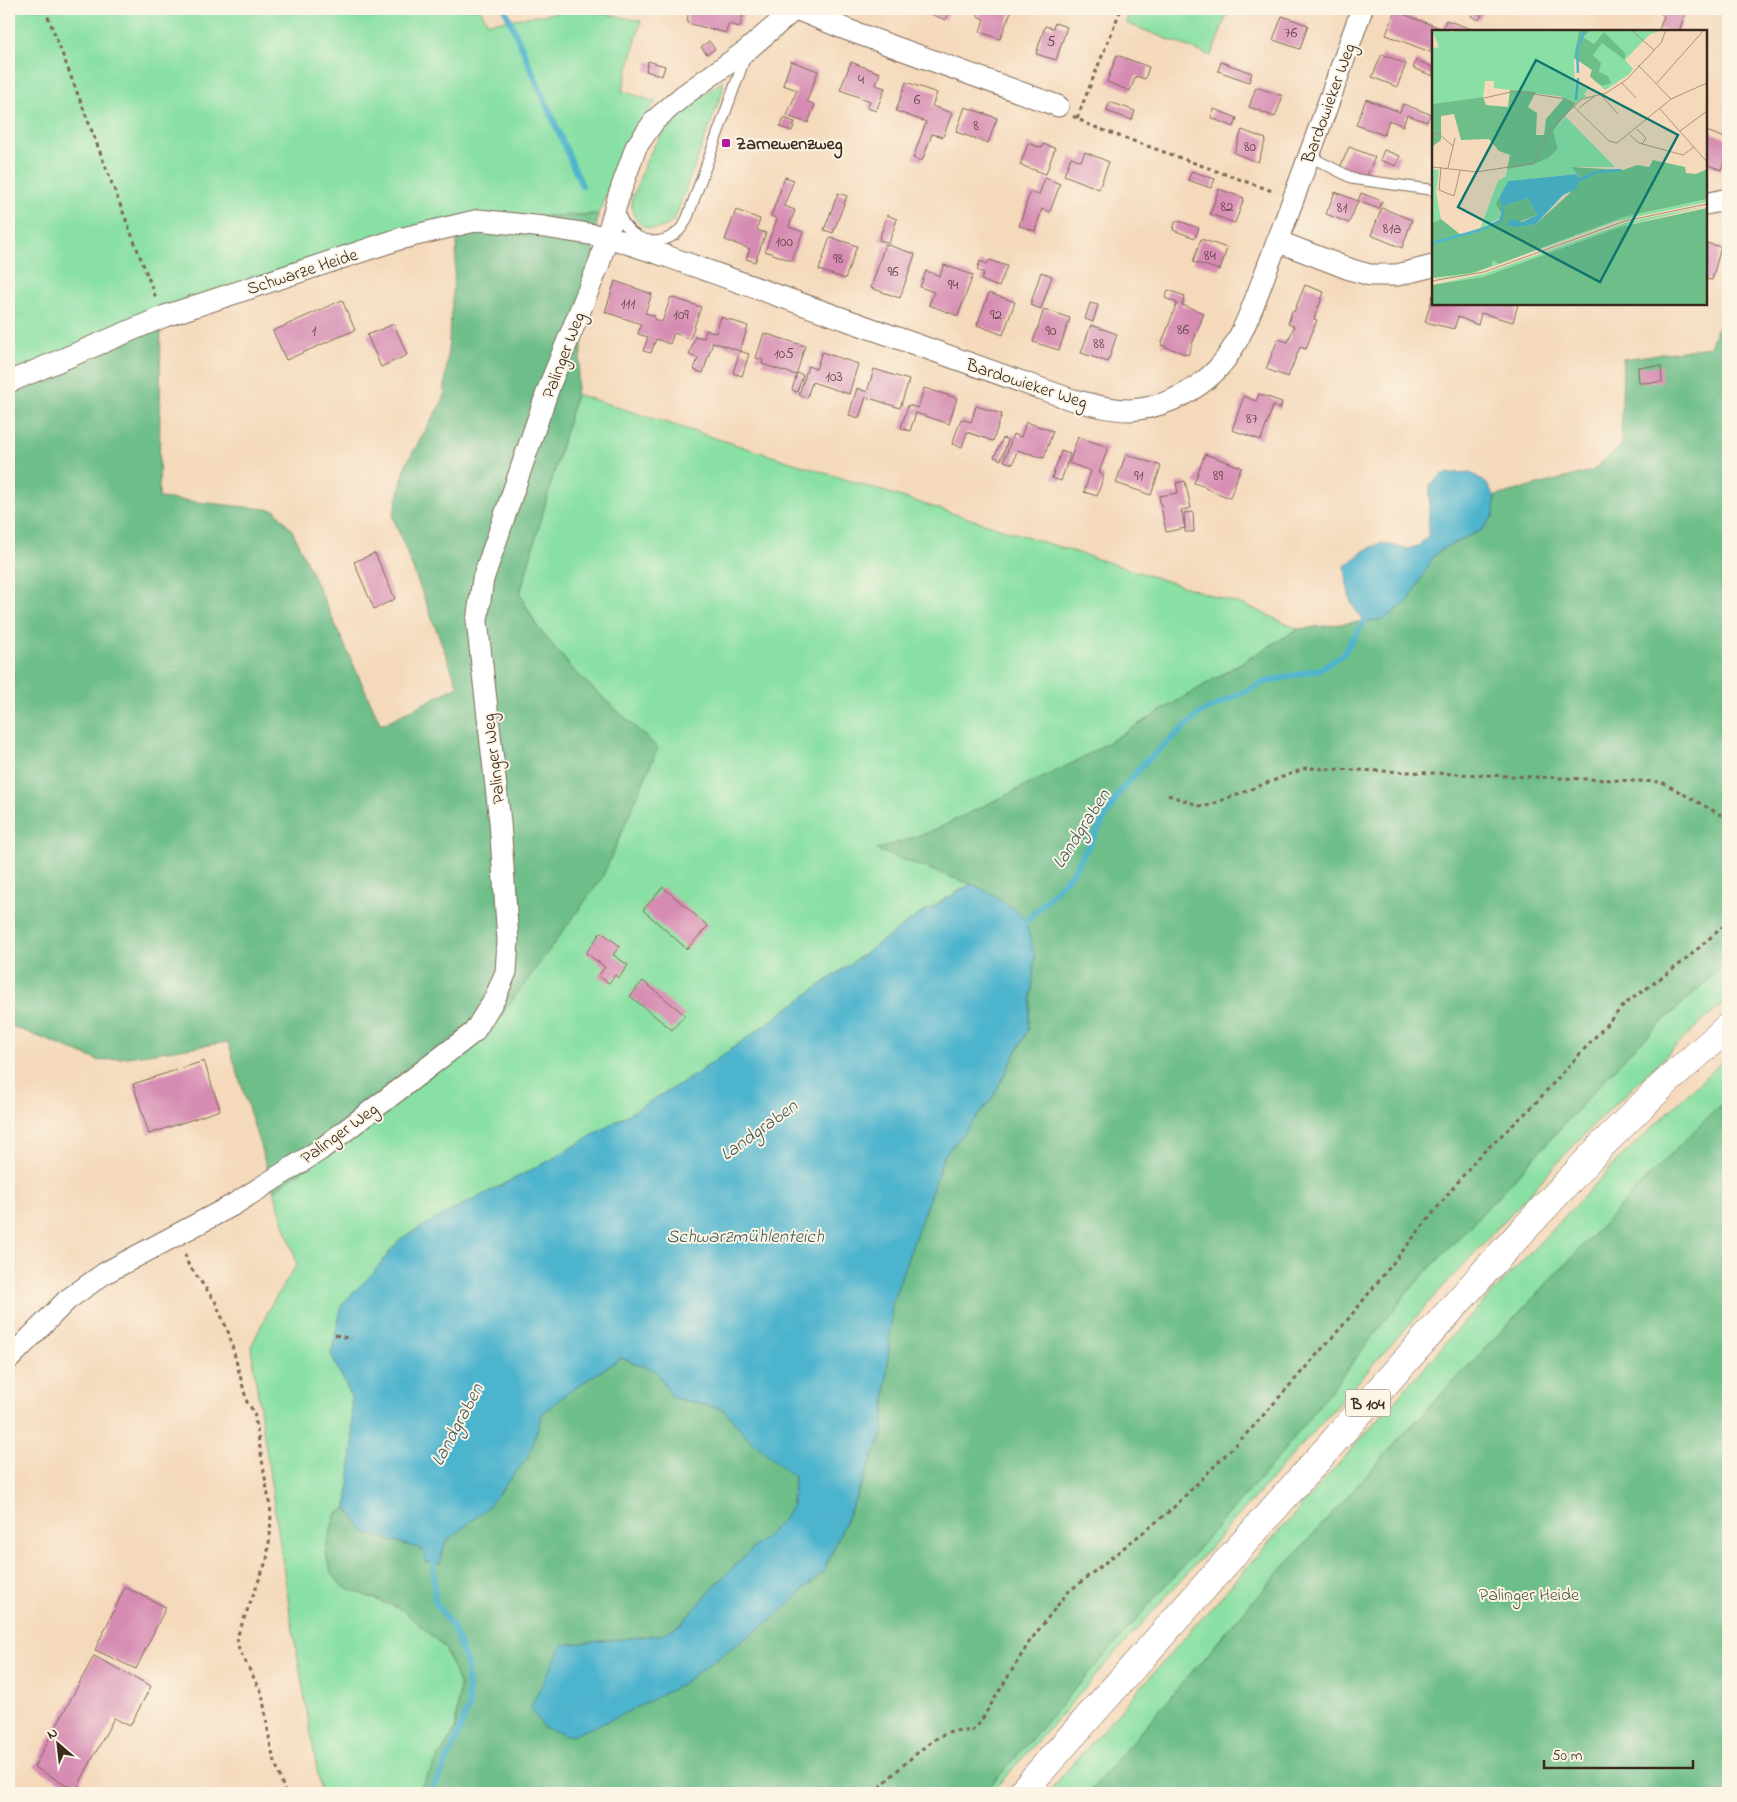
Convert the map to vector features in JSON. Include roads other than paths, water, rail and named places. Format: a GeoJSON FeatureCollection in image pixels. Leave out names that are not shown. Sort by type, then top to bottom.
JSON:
{"type":"FeatureCollection","features":[{"type":"Feature","properties":{"kind":"main road","name":"B 104"},"geometry":{"type":"LineString","coordinates":[[1021,1793],[1494,1261],[1603,1144],[1728,1027]]}},
{"type":"Feature","properties":{"kind":"street","name":"Palinger Weg"},"geometry":{"type":"LineString","coordinates":[[9,1358],[75,1295],[105,1273],[233,1205],[320,1150],[474,1032],[495,998],[506,972],[508,941],[500,822],[477,621],[483,579],[550,384],[599,264],[619,195],[636,147],[655,120],[684,95],[747,50],[795,9]]}},
{"type":"Feature","properties":{"kind":"street"},"geometry":{"type":"LineString","coordinates":[[795,9],[1058,106]]}},
{"type":"Feature","properties":{"kind":"street","name":"Bardowieker Weg"},"geometry":{"type":"LineString","coordinates":[[608,237],[679,260],[1070,400],[1101,407],[1129,410],[1154,406],[1176,399],[1210,376],[1235,345],[1294,199],[1362,9]]}},
{"type":"Feature","properties":{"kind":"street"},"geometry":{"type":"LineString","coordinates":[[1707,204],[1728,198]]}},
{"type":"Feature","properties":{"kind":"street","name":"Schwarze Heide"},"geometry":{"type":"LineString","coordinates":[[9,382],[165,316],[400,238],[479,220],[544,227],[608,237]]}},
{"type":"Feature","properties":{"kind":"street"},"geometry":{"type":"LineString","coordinates":[[1277,241],[1370,275],[1397,275],[1432,266]]}},
{"type":"Feature","properties":{"kind":"lane"},"geometry":{"type":"LineString","coordinates":[[619,195],[618,207],[621,220],[627,230],[637,237],[649,241],[662,240],[673,236],[682,227],[688,216],[747,50]]}},
{"type":"Feature","properties":{"kind":"lane"},"geometry":{"type":"LineString","coordinates":[[1309,156],[1354,179],[1432,190]]}},
{"type":"Feature","properties":{"kind":"water"},"geometry":{"type":"Polygon","coordinates":[[[1470,472],[1486,483],[1495,496],[1494,515],[1482,530],[1444,548],[1433,557],[1409,601],[1384,619],[1364,622],[1351,603],[1345,566],[1365,550],[1381,543],[1408,549],[1418,546],[1428,536],[1430,486],[1442,474],[1470,472]]]}},
{"type":"Feature","properties":{"kind":"water","name":"Schwarzmühlenteich"},"geometry":{"type":"Polygon","coordinates":[[[971,884],[991,893],[1016,910],[1026,921],[1035,956],[1028,1030],[992,1099],[944,1156],[892,1303],[883,1434],[824,1571],[775,1617],[677,1687],[613,1719],[571,1736],[544,1728],[530,1708],[562,1645],[660,1635],[681,1624],[726,1574],[784,1519],[792,1504],[794,1477],[748,1438],[723,1409],[673,1398],[656,1371],[621,1358],[566,1394],[542,1414],[529,1456],[487,1508],[445,1543],[440,1564],[426,1562],[422,1549],[365,1533],[347,1508],[353,1444],[351,1396],[331,1355],[342,1304],[374,1272],[400,1239],[547,1162],[695,1075],[920,914],[971,884]]]}},
{"type":"Feature","properties":{"kind":"waterway"},"geometry":{"type":"LineString","coordinates":[[505,9],[582,186]]}},
{"type":"Feature","properties":{"kind":"waterway","name":"Landgraben"},"geometry":{"type":"LineString","coordinates":[[1022,926],[1073,872],[1120,792],[1144,763],[1201,713],[1262,683],[1320,669],[1343,654],[1364,622]]}},
{"type":"Feature","properties":{"kind":"waterway","name":"Landgraben"},"geometry":{"type":"LineString","coordinates":[[428,1793],[442,1773],[469,1707],[467,1666],[454,1629],[435,1601],[433,1555]]}},
{"type":"Feature","properties":{"kind":"place","name":"Zarnewenzweg"},"geometry":{"type":"Point","coordinates":[726,143]}},
{"type":"Feature","properties":{"kind":"park label","name":"Palinger Heide"},"geometry":{"type":"Point","coordinates":[1529,1594]}}]}
